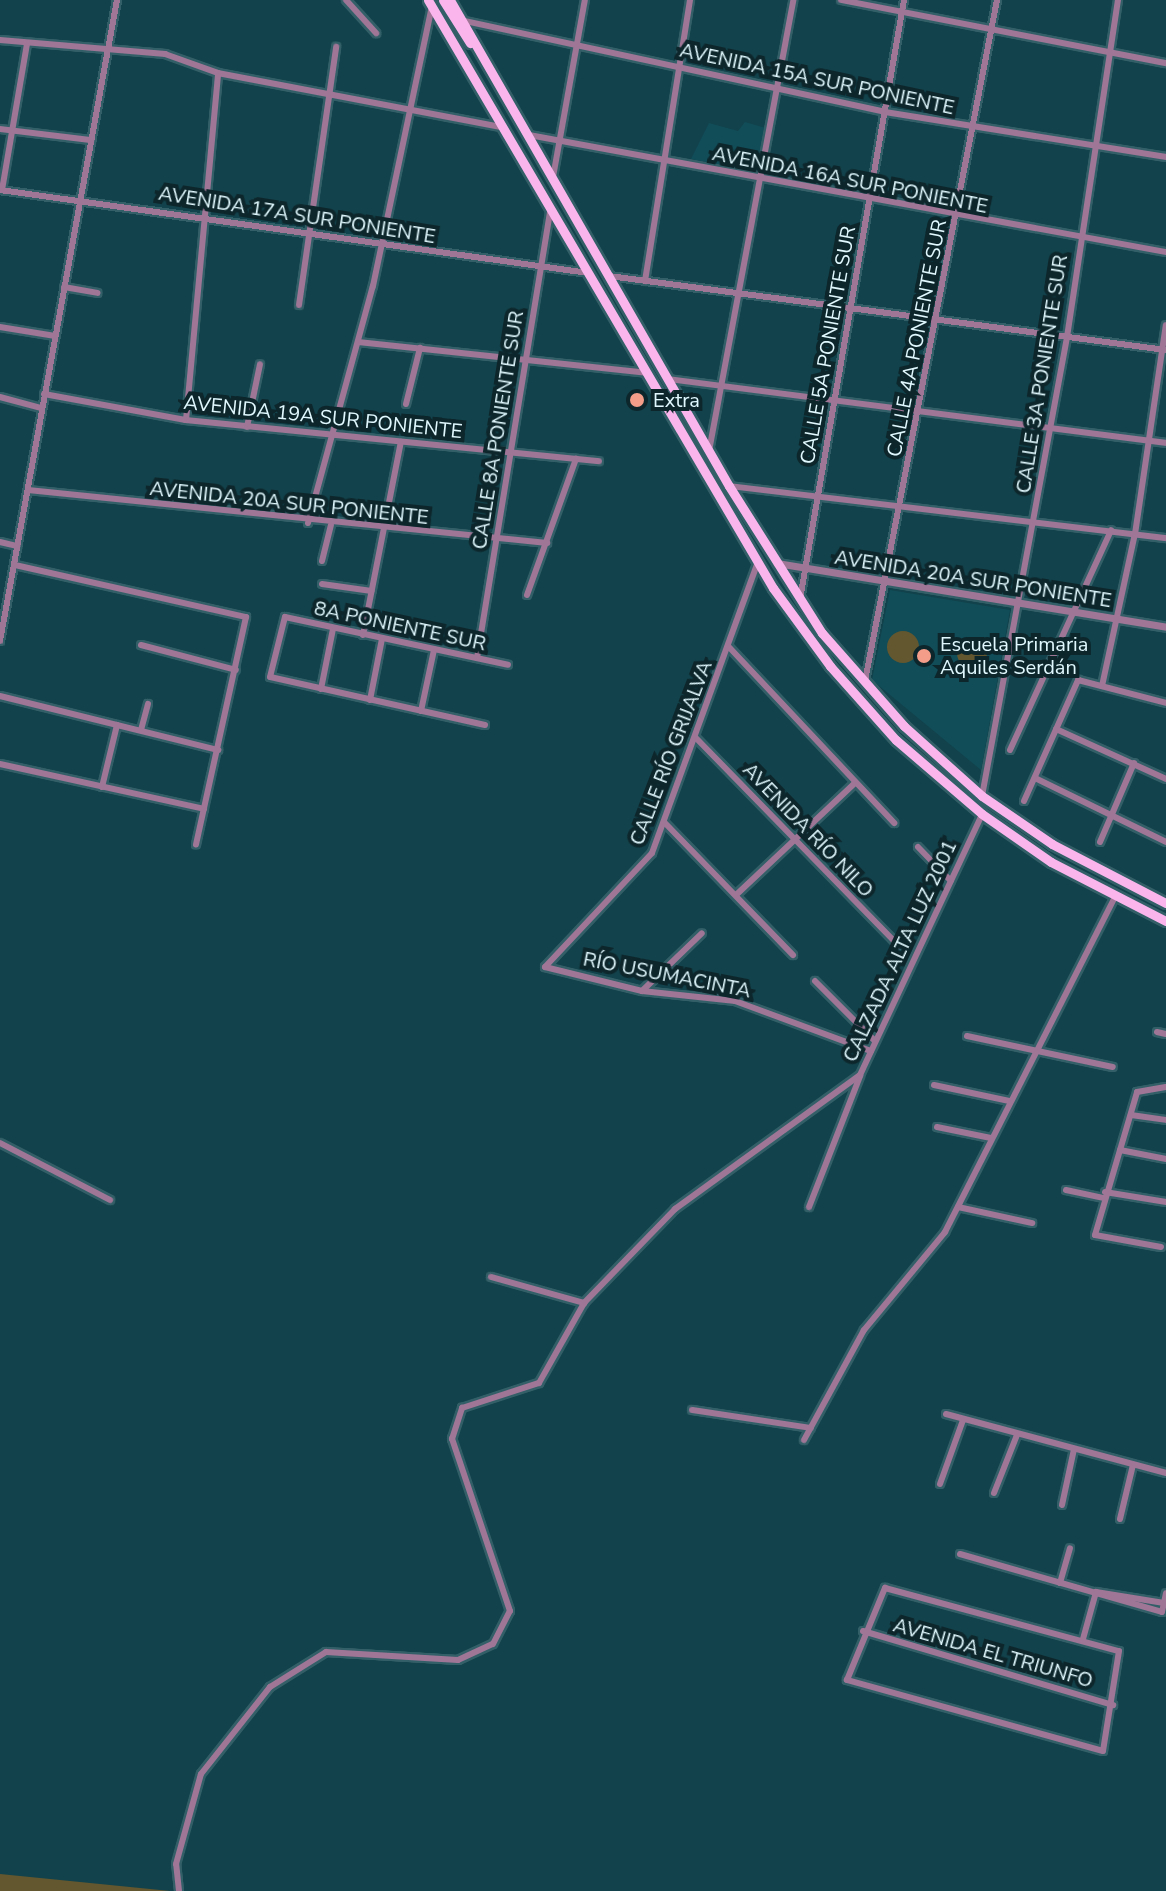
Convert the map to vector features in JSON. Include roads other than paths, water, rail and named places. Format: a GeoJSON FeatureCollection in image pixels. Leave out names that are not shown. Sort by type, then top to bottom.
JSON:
{"type":"FeatureCollection","features":[{"type":"Feature","properties":{"kind":"main road"},"geometry":{"type":"LineString","coordinates":[[443,0],[532,139]]}},
{"type":"Feature","properties":{"kind":"main road"},"geometry":{"type":"LineString","coordinates":[[450,0],[465,21],[729,486],[800,602],[865,681],[982,796],[1052,844],[1166,903]]}},
{"type":"Feature","properties":{"kind":"main road"},"geometry":{"type":"LineString","coordinates":[[432,2],[758,562],[830,666],[896,740],[982,814],[1115,897],[1166,921]]}},
{"type":"Feature","properties":{"kind":"main road"},"geometry":{"type":"LineString","coordinates":[[432,2],[517,147]]}},
{"type":"Feature","properties":{"kind":"street"},"geometry":{"type":"LineString","coordinates":[[0,641],[117,0]]}},
{"type":"Feature","properties":{"kind":"street"},"geometry":{"type":"LineString","coordinates":[[346,0],[376,33]]}},
{"type":"Feature","properties":{"kind":"street"},"geometry":{"type":"LineString","coordinates":[[553,177],[585,0]]}},
{"type":"Feature","properties":{"kind":"street"},"geometry":{"type":"LineString","coordinates":[[645,281],[661,161],[690,0]]}},
{"type":"Feature","properties":{"kind":"street"},"geometry":{"type":"LineString","coordinates":[[709,451],[793,0]]}},
{"type":"Feature","properties":{"kind":"street"},"geometry":{"type":"LineString","coordinates":[[841,0],[1166,63]]}},
{"type":"Feature","properties":{"kind":"street","name":"CALLE 5A PONIENTE SUR"},"geometry":{"type":"LineString","coordinates":[[800,602],[904,0]]}},
{"type":"Feature","properties":{"kind":"street","name":"CALLE 4A PONIENTE SUR"},"geometry":{"type":"LineString","coordinates":[[865,681],[921,412],[997,0]]}},
{"type":"Feature","properties":{"kind":"street","name":"CALLE 3A PONIENTE SUR"},"geometry":{"type":"LineString","coordinates":[[982,796],[1021,603],[1067,337],[1118,0]]}},
{"type":"Feature","properties":{"kind":"street"},"geometry":{"type":"LineString","coordinates":[[308,523],[382,244],[432,2]]}},
{"type":"Feature","properties":{"kind":"street","name":"AVENIDA 15A SUR PONIENTE"},"geometry":{"type":"LineString","coordinates":[[465,21],[885,112],[1166,157]]}},
{"type":"Feature","properties":{"kind":"street"},"geometry":{"type":"LineString","coordinates":[[0,40],[107,53],[165,54],[218,73],[506,127]]}},
{"type":"Feature","properties":{"kind":"street"},"geometry":{"type":"LineString","coordinates":[[1,190],[27,43]]}},
{"type":"Feature","properties":{"kind":"street"},"geometry":{"type":"LineString","coordinates":[[299,305],[336,47]]}},
{"type":"Feature","properties":{"kind":"street"},"geometry":{"type":"LineString","coordinates":[[186,420],[200,213],[218,73]]}},
{"type":"Feature","properties":{"kind":"street"},"geometry":{"type":"LineString","coordinates":[[0,129],[91,140]]}},
{"type":"Feature","properties":{"kind":"street","name":"AVENIDA 16A SUR PONIENTE"},"geometry":{"type":"LineString","coordinates":[[532,139],[561,141],[956,217],[1166,252]]}},
{"type":"Feature","properties":{"kind":"street","name":"AVENIDA 17A SUR PONIENTE"},"geometry":{"type":"LineString","coordinates":[[1,190],[79,202],[200,213],[382,244],[588,273]]}},
{"type":"Feature","properties":{"kind":"street","name":"CALLE 8A PONIENTE SUR"},"geometry":{"type":"LineString","coordinates":[[477,658],[551,207]]}},
{"type":"Feature","properties":{"kind":"street"},"geometry":{"type":"LineString","coordinates":[[609,276],[1164,350]]}},
{"type":"Feature","properties":{"kind":"street"},"geometry":{"type":"LineString","coordinates":[[64,287],[97,293]]}},
{"type":"Feature","properties":{"kind":"street"},"geometry":{"type":"LineString","coordinates":[[1102,686],[1135,534],[1166,325]]}},
{"type":"Feature","properties":{"kind":"street"},"geometry":{"type":"LineString","coordinates":[[0,336],[0,327],[55,336]]}},
{"type":"Feature","properties":{"kind":"street"},"geometry":{"type":"LineString","coordinates":[[358,342],[646,373]]}},
{"type":"Feature","properties":{"kind":"street"},"geometry":{"type":"LineString","coordinates":[[406,404],[420,348]]}},
{"type":"Feature","properties":{"kind":"street"},"geometry":{"type":"LineString","coordinates":[[247,427],[260,364]]}},
{"type":"Feature","properties":{"kind":"street"},"geometry":{"type":"LineString","coordinates":[[668,379],[1166,443]]}},
{"type":"Feature","properties":{"kind":"street","name":"AVENIDA 19A SUR PONIENTE"},"geometry":{"type":"LineString","coordinates":[[44,394],[186,420],[332,437],[599,461]]}},
{"type":"Feature","properties":{"kind":"street"},"geometry":{"type":"LineString","coordinates":[[0,397],[41,408]]}},
{"type":"Feature","properties":{"kind":"street"},"geometry":{"type":"LineString","coordinates":[[363,635],[401,442]]}},
{"type":"Feature","properties":{"kind":"street"},"geometry":{"type":"LineString","coordinates":[[527,595],[576,459]]}},
{"type":"Feature","properties":{"kind":"street"},"geometry":{"type":"LineString","coordinates":[[729,486],[1166,538]]}},
{"type":"Feature","properties":{"kind":"street","name":"AVENIDA 20A SUR PONIENTE"},"geometry":{"type":"LineString","coordinates":[[28,490],[308,523],[547,543]]}},
{"type":"Feature","properties":{"kind":"street"},"geometry":{"type":"LineString","coordinates":[[322,561],[331,525]]}},
{"type":"Feature","properties":{"kind":"street"},"geometry":{"type":"LineString","coordinates":[[1010,750],[1111,530]]}},
{"type":"Feature","properties":{"kind":"street"},"geometry":{"type":"LineString","coordinates":[[0,542],[18,546]]}},
{"type":"Feature","properties":{"kind":"street","name":"CALLE RÍO GRIJALVA"},"geometry":{"type":"LineString","coordinates":[[545,967],[631,883],[665,823],[758,562]]}},
{"type":"Feature","properties":{"kind":"street","name":"AVENIDA 20A SUR PONIENTE"},"geometry":{"type":"LineString","coordinates":[[775,563],[1166,627]]}},
{"type":"Feature","properties":{"kind":"street"},"geometry":{"type":"LineString","coordinates":[[15,565],[247,620],[196,845]]}},
{"type":"Feature","properties":{"kind":"street"},"geometry":{"type":"LineString","coordinates":[[322,584],[372,591]]}},
{"type":"Feature","properties":{"kind":"street","name":"8A PONIENTE SUR"},"geometry":{"type":"LineString","coordinates":[[321,689],[270,677],[285,617],[508,665]]}},
{"type":"Feature","properties":{"kind":"street"},"geometry":{"type":"LineString","coordinates":[[333,629],[321,689],[485,725]]}},
{"type":"Feature","properties":{"kind":"street"},"geometry":{"type":"LineString","coordinates":[[370,700],[382,639]]}},
{"type":"Feature","properties":{"kind":"street"},"geometry":{"type":"LineString","coordinates":[[141,645],[236,670]]}},
{"type":"Feature","properties":{"kind":"street"},"geometry":{"type":"LineString","coordinates":[[728,646],[894,823]]}},
{"type":"Feature","properties":{"kind":"street"},"geometry":{"type":"LineString","coordinates":[[421,711],[434,650]]}},
{"type":"Feature","properties":{"kind":"street"},"geometry":{"type":"LineString","coordinates":[[1024,801],[1078,680],[1166,703]]}},
{"type":"Feature","properties":{"kind":"street"},"geometry":{"type":"LineString","coordinates":[[0,696],[218,750]]}},
{"type":"Feature","properties":{"kind":"street"},"geometry":{"type":"LineString","coordinates":[[141,730],[148,704]]}},
{"type":"Feature","properties":{"kind":"street"},"geometry":{"type":"LineString","coordinates":[[102,787],[117,725]]}},
{"type":"Feature","properties":{"kind":"street"},"geometry":{"type":"LineString","coordinates":[[1056,729],[1166,779]]}},
{"type":"Feature","properties":{"kind":"street","name":"AVENIDA RÍO NILO"},"geometry":{"type":"LineString","coordinates":[[695,737],[898,945]]}},
{"type":"Feature","properties":{"kind":"street"},"geometry":{"type":"LineString","coordinates":[[1100,842],[1134,763]]}},
{"type":"Feature","properties":{"kind":"street"},"geometry":{"type":"LineString","coordinates":[[0,764],[204,809]]}},
{"type":"Feature","properties":{"kind":"street"},"geometry":{"type":"LineString","coordinates":[[1035,778],[1166,842]]}},
{"type":"Feature","properties":{"kind":"street"},"geometry":{"type":"LineString","coordinates":[[736,895],[855,783]]}},
{"type":"Feature","properties":{"kind":"street","name":"CALZADA ALTA LUZ 2001"},"geometry":{"type":"LineString","coordinates":[[179,1891],[176,1864],[201,1774],[270,1687],[326,1652],[472,1657],[493,1644],[510,1611],[452,1439],[454,1424],[478,1397],[539,1383],[584,1303],[685,1200],[860,1075],[982,814]]}},
{"type":"Feature","properties":{"kind":"street"},"geometry":{"type":"LineString","coordinates":[[665,823],[793,955]]}},
{"type":"Feature","properties":{"kind":"street"},"geometry":{"type":"LineString","coordinates":[[918,847],[951,881]]}},
{"type":"Feature","properties":{"kind":"street"},"geometry":{"type":"LineString","coordinates":[[804,1440],[864,1330],[916,1276],[958,1207],[1115,897]]}},
{"type":"Feature","properties":{"kind":"street"},"geometry":{"type":"LineString","coordinates":[[642,991],[702,933]]}},
{"type":"Feature","properties":{"kind":"street","name":"RÍO USUMACINTA"},"geometry":{"type":"LineString","coordinates":[[545,967],[642,991],[735,1001],[871,1051]]}},
{"type":"Feature","properties":{"kind":"street"},"geometry":{"type":"LineString","coordinates":[[815,981],[875,1041]]}},
{"type":"Feature","properties":{"kind":"street"},"geometry":{"type":"LineString","coordinates":[[1157,1032],[1166,1034]]}},
{"type":"Feature","properties":{"kind":"street"},"geometry":{"type":"LineString","coordinates":[[967,1036],[1113,1067]]}},
{"type":"Feature","properties":{"kind":"street"},"geometry":{"type":"LineString","coordinates":[[809,1207],[860,1075]]}},
{"type":"Feature","properties":{"kind":"street"},"geometry":{"type":"LineString","coordinates":[[934,1085],[1009,1101]]}},
{"type":"Feature","properties":{"kind":"street"},"geometry":{"type":"LineString","coordinates":[[1161,1247],[1095,1235],[1137,1092],[1166,1087]]}},
{"type":"Feature","properties":{"kind":"street"},"geometry":{"type":"LineString","coordinates":[[1131,1115],[1166,1120]]}},
{"type":"Feature","properties":{"kind":"street"},"geometry":{"type":"LineString","coordinates":[[937,1127],[991,1138]]}},
{"type":"Feature","properties":{"kind":"street"},"geometry":{"type":"LineString","coordinates":[[0,1143],[110,1200]]}},
{"type":"Feature","properties":{"kind":"street"},"geometry":{"type":"LineString","coordinates":[[1120,1150],[1166,1159]]}},
{"type":"Feature","properties":{"kind":"street"},"geometry":{"type":"LineString","coordinates":[[1066,1190],[1166,1202]]}},
{"type":"Feature","properties":{"kind":"street"},"geometry":{"type":"LineString","coordinates":[[958,1207],[1032,1223]]}},
{"type":"Feature","properties":{"kind":"street"},"geometry":{"type":"LineString","coordinates":[[491,1277],[584,1303]]}},
{"type":"Feature","properties":{"kind":"street"},"geometry":{"type":"LineString","coordinates":[[692,1410],[811,1428]]}},
{"type":"Feature","properties":{"kind":"street"},"geometry":{"type":"LineString","coordinates":[[946,1414],[1166,1473]]}},
{"type":"Feature","properties":{"kind":"street"},"geometry":{"type":"LineString","coordinates":[[940,1484],[963,1420]]}},
{"type":"Feature","properties":{"kind":"street"},"geometry":{"type":"LineString","coordinates":[[994,1493],[1017,1435]]}},
{"type":"Feature","properties":{"kind":"street"},"geometry":{"type":"LineString","coordinates":[[1062,1505],[1074,1449]]}},
{"type":"Feature","properties":{"kind":"street"},"geometry":{"type":"LineString","coordinates":[[1120,1519],[1133,1465]]}},
{"type":"Feature","properties":{"kind":"street"},"geometry":{"type":"LineString","coordinates":[[1060,1583],[1070,1548]]}},
{"type":"Feature","properties":{"kind":"street"},"geometry":{"type":"LineString","coordinates":[[960,1554],[1162,1612],[1166,1593]]}},
{"type":"Feature","properties":{"kind":"street"},"geometry":{"type":"LineString","coordinates":[[885,1588],[1083,1639],[1121,1655],[1113,1705],[1100,1754],[847,1680],[863,1631],[885,1588]]}},
{"type":"Feature","properties":{"kind":"street"},"geometry":{"type":"LineString","coordinates":[[1096,1592],[1164,1603]]}},
{"type":"Feature","properties":{"kind":"street"},"geometry":{"type":"LineString","coordinates":[[1083,1639],[1096,1592]]}},
{"type":"Feature","properties":{"kind":"street","name":"AVENIDA EL TRIUNFO"},"geometry":{"type":"LineString","coordinates":[[863,1631],[1113,1705]]}},
{"type":"Feature","properties":{"kind":"place","name":"Extra"},"geometry":{"type":"Point","coordinates":[637,400]}},
{"type":"Feature","properties":{"kind":"place","name":"Escuela Primaria Aquiles Serdán"},"geometry":{"type":"Point","coordinates":[924,656]}}]}
